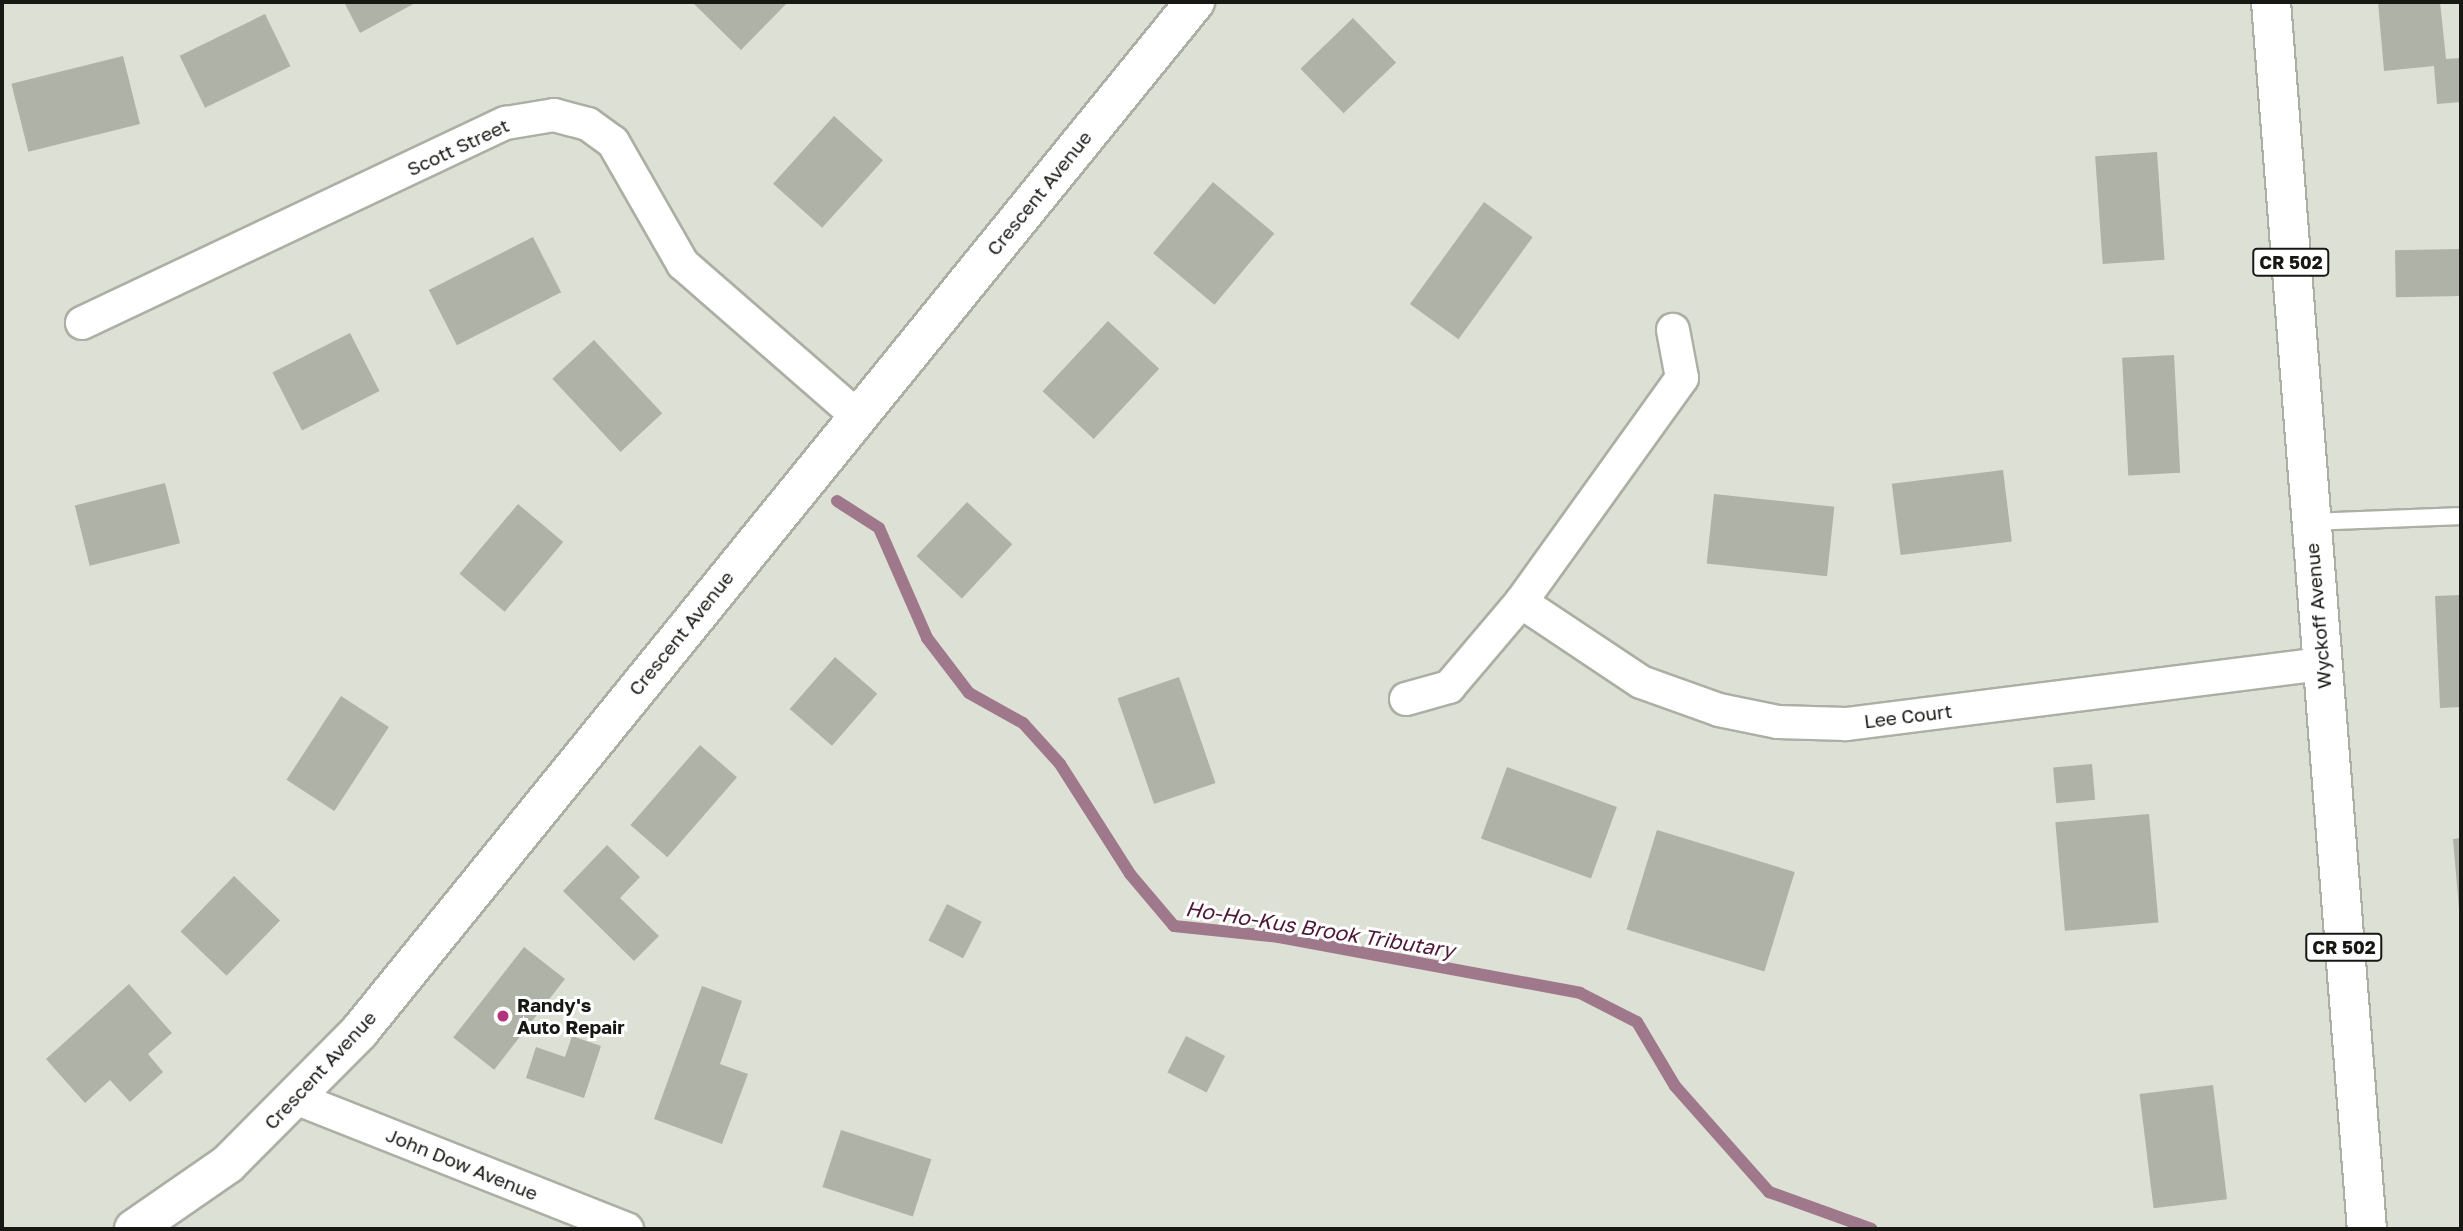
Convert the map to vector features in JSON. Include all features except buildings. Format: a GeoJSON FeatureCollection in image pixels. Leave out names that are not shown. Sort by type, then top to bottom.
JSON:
{"type":"FeatureCollection","features":[{"type":"Feature","properties":{"kind":"main road","name":"Crescent Avenue"},"geometry":{"type":"LineString","coordinates":[[134,1229],[228,1164],[298,1099],[1195,2]]}},
{"type":"Feature","properties":{"kind":"main road","name":"Wyckoff Avenue"},"geometry":{"type":"LineString","coordinates":[[2270,2],[2367,1229]]}},
{"type":"Feature","properties":{"kind":"street","name":"Scott Street"},"geometry":{"type":"LineString","coordinates":[[82,323],[506,123],[554,115],[588,124],[613,142],[683,264],[857,416]]}},
{"type":"Feature","properties":{"kind":"street"},"geometry":{"type":"LineString","coordinates":[[1406,699],[1449,687],[1521,602],[1682,378],[1673,330]]}},
{"type":"Feature","properties":{"kind":"street","name":"Lee Court"},"geometry":{"type":"LineString","coordinates":[[1521,602],[1641,682],[1719,710],[1778,722],[1846,724],[2322,664]]}},
{"type":"Feature","properties":{"kind":"street","name":"John Dow Avenue"},"geometry":{"type":"LineString","coordinates":[[298,1099],[626,1229]]}},
{"type":"Feature","properties":{"kind":"lane"},"geometry":{"type":"LineString","coordinates":[[2311,522],[2461,516]]}},
{"type":"Feature","properties":{"kind":"waterway","name":"Ho-Ho-Kus Brook Tributary"},"geometry":{"type":"LineString","coordinates":[[837,501],[879,528],[927,638],[969,693],[1023,723],[1060,764],[1130,874],[1174,926],[1279,937],[1580,993],[1637,1022],[1675,1086],[1769,1192],[1872,1229]]}},
{"type":"Feature","properties":{"kind":"place","name":"Randy's Auto Repair"},"geometry":{"type":"Point","coordinates":[503,1016]}}]}
